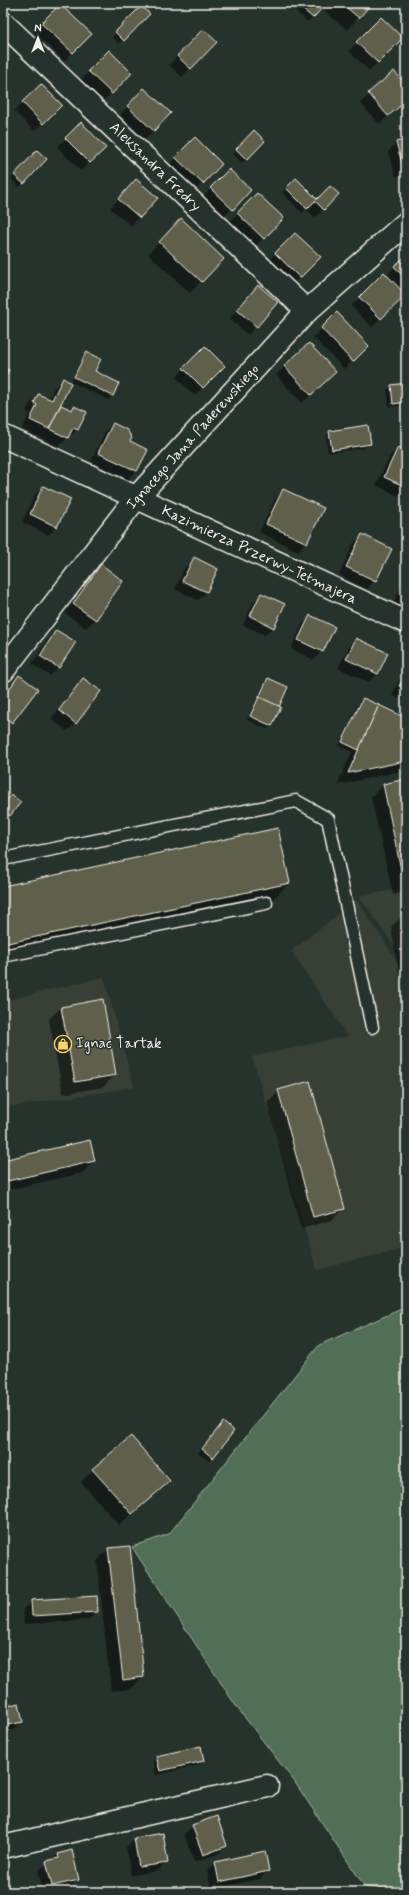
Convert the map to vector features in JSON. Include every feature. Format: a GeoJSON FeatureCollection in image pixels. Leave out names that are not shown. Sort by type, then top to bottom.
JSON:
{"type":"FeatureCollection","features":[{"type":"Feature","properties":{"kind":"street","name":"Aleksandra Fredry"},"geometry":{"type":"LineString","coordinates":[[3,22],[307,311]]}},
{"type":"Feature","properties":{"kind":"street","name":"Ignacego Jana Paderewskiego"},"geometry":{"type":"LineString","coordinates":[[3,671],[136,498],[307,311],[406,223]]}},
{"type":"Feature","properties":{"kind":"street","name":"Kazimierza Przerwy-Tetmajera"},"geometry":{"type":"LineString","coordinates":[[3,436],[406,622]]}},
{"type":"Feature","properties":{"kind":"street"},"geometry":{"type":"LineString","coordinates":[[3,1847],[267,1786]]}},
{"type":"Feature","properties":{"kind":"lane"},"geometry":{"type":"LineString","coordinates":[[3,859],[296,801],[328,819],[372,1027]]}},
{"type":"Feature","properties":{"kind":"lane"},"geometry":{"type":"LineString","coordinates":[[3,956],[266,903]]}},
{"type":"Feature","properties":{"kind":"shaded area"},"geometry":{"type":"Polygon","coordinates":[[[406,888],[406,963],[359,896],[406,888]]]}},
{"type":"Feature","properties":{"kind":"shaded area"},"geometry":{"type":"Polygon","coordinates":[[[357,900],[406,975],[406,1247],[317,1270],[252,1057],[348,1036],[291,951],[357,900]]]}},
{"type":"Feature","properties":{"kind":"shaded area","name":"Ignac Tartak"},"geometry":{"type":"Polygon","coordinates":[[[104,977],[134,1087],[3,1108],[3,1001],[104,977]]]}},
{"type":"Feature","properties":{"kind":"green space"},"geometry":{"type":"Polygon","coordinates":[[[406,1307],[406,1892],[365,1887],[294,1781],[236,1706],[132,1547],[169,1534],[319,1345],[406,1307]]]}},
{"type":"Feature","properties":{"kind":"building"},"geometry":{"type":"Polygon","coordinates":[[[303,3],[327,3],[313,18],[300,7],[303,3]]]}},
{"type":"Feature","properties":{"kind":"building"},"geometry":{"type":"Polygon","coordinates":[[[341,3],[372,3],[359,18],[341,3]]]}},
{"type":"Feature","properties":{"kind":"building"},"geometry":{"type":"Polygon","coordinates":[[[60,4],[92,34],[73,53],[41,23],[60,4]]]}},
{"type":"Feature","properties":{"kind":"building"},"geometry":{"type":"Polygon","coordinates":[[[141,6],[150,14],[124,41],[115,32],[141,6]]]}},
{"type":"Feature","properties":{"kind":"building"},"geometry":{"type":"Polygon","coordinates":[[[381,17],[403,38],[378,63],[356,42],[381,17]]]}},
{"type":"Feature","properties":{"kind":"building"},"geometry":{"type":"Polygon","coordinates":[[[203,29],[217,42],[191,69],[177,56],[203,29]]]}},
{"type":"Feature","properties":{"kind":"building"},"geometry":{"type":"Polygon","coordinates":[[[109,50],[132,73],[112,94],[88,71],[109,50]]]}},
{"type":"Feature","properties":{"kind":"building"},"geometry":{"type":"Polygon","coordinates":[[[394,71],[406,85],[406,101],[388,116],[368,93],[394,71]]]}},
{"type":"Feature","properties":{"kind":"building"},"geometry":{"type":"Polygon","coordinates":[[[41,84],[62,105],[43,124],[22,102],[41,84]]]}},
{"type":"Feature","properties":{"kind":"building"},"geometry":{"type":"Polygon","coordinates":[[[144,88],[171,113],[154,131],[127,106],[144,88]]]}},
{"type":"Feature","properties":{"kind":"building"},"geometry":{"type":"Polygon","coordinates":[[[81,122],[106,148],[90,163],[65,138],[81,122]]]}},
{"type":"Feature","properties":{"kind":"building"},"geometry":{"type":"Polygon","coordinates":[[[254,130],[265,141],[247,160],[236,149],[254,130]]]}},
{"type":"Feature","properties":{"kind":"building"},"geometry":{"type":"Polygon","coordinates":[[[195,137],[222,164],[203,184],[175,157],[195,137]]]}},
{"type":"Feature","properties":{"kind":"building"},"geometry":{"type":"Polygon","coordinates":[[[406,139],[406,169],[404,170],[396,142],[406,139]]]}},
{"type":"Feature","properties":{"kind":"building"},"geometry":{"type":"Polygon","coordinates":[[[37,150],[47,159],[24,184],[14,175],[37,150]]]}},
{"type":"Feature","properties":{"kind":"building"},"geometry":{"type":"Polygon","coordinates":[[[229,169],[251,190],[233,210],[210,188],[229,169]]]}},
{"type":"Feature","properties":{"kind":"building"},"geometry":{"type":"Polygon","coordinates":[[[296,178],[317,199],[307,209],[286,188],[296,178]]]}},
{"type":"Feature","properties":{"kind":"building"},"geometry":{"type":"Polygon","coordinates":[[[136,179],[158,198],[140,218],[118,199],[136,179]]]}},
{"type":"Feature","properties":{"kind":"building"},"geometry":{"type":"Polygon","coordinates":[[[330,186],[339,194],[324,210],[315,201],[330,186]]]}},
{"type":"Feature","properties":{"kind":"building"},"geometry":{"type":"Polygon","coordinates":[[[257,193],[284,218],[264,239],[237,213],[257,193]]]}},
{"type":"Feature","properties":{"kind":"building"},"geometry":{"type":"Polygon","coordinates":[[[181,218],[224,259],[202,282],[159,242],[181,218]]]}},
{"type":"Feature","properties":{"kind":"building"},"geometry":{"type":"Polygon","coordinates":[[[295,233],[321,257],[300,278],[275,253],[295,233]]]}},
{"type":"Feature","properties":{"kind":"building"},"geometry":{"type":"Polygon","coordinates":[[[406,256],[406,280],[394,266],[406,256]]]}},
{"type":"Feature","properties":{"kind":"building"},"geometry":{"type":"Polygon","coordinates":[[[384,272],[406,295],[381,319],[359,297],[384,272]]]}},
{"type":"Feature","properties":{"kind":"building"},"geometry":{"type":"Polygon","coordinates":[[[258,285],[278,302],[257,327],[237,310],[258,285]]]}},
{"type":"Feature","properties":{"kind":"building"},"geometry":{"type":"Polygon","coordinates":[[[337,312],[369,346],[353,362],[321,328],[337,312]]]}},
{"type":"Feature","properties":{"kind":"building"},"geometry":{"type":"Polygon","coordinates":[[[309,343],[336,372],[311,395],[284,366],[309,343]]]}},
{"type":"Feature","properties":{"kind":"building"},"geometry":{"type":"Polygon","coordinates":[[[205,346],[225,366],[203,388],[183,368],[205,346]]]}},
{"type":"Feature","properties":{"kind":"building"},"geometry":{"type":"Polygon","coordinates":[[[86,352],[101,359],[95,371],[119,383],[113,396],[74,377],[86,352]]]}},
{"type":"Feature","properties":{"kind":"building"},"geometry":{"type":"Polygon","coordinates":[[[3,367],[9,370],[3,382],[3,367]]]}},
{"type":"Feature","properties":{"kind":"building"},"geometry":{"type":"Polygon","coordinates":[[[63,378],[71,383],[49,429],[30,420],[37,405],[34,403],[38,394],[52,400],[63,378]]]}},
{"type":"Feature","properties":{"kind":"building"},"geometry":{"type":"Polygon","coordinates":[[[406,383],[406,402],[393,404],[391,385],[406,383]]]}},
{"type":"Feature","properties":{"kind":"building"},"geometry":{"type":"Polygon","coordinates":[[[61,405],[72,410],[74,406],[87,412],[78,430],[73,428],[68,438],[49,429],[61,405]]]}},
{"type":"Feature","properties":{"kind":"building"},"geometry":{"type":"Polygon","coordinates":[[[113,423],[127,430],[132,438],[130,441],[148,450],[137,471],[98,453],[113,423]]]}},
{"type":"Feature","properties":{"kind":"building"},"geometry":{"type":"Polygon","coordinates":[[[368,425],[371,444],[332,450],[329,431],[368,425]]]}},
{"type":"Feature","properties":{"kind":"building"},"geometry":{"type":"Polygon","coordinates":[[[398,447],[406,450],[406,487],[384,477],[398,447]]]}},
{"type":"Feature","properties":{"kind":"building"},"geometry":{"type":"Polygon","coordinates":[[[43,486],[71,499],[57,527],[30,514],[43,486]]]}},
{"type":"Feature","properties":{"kind":"building"},"geometry":{"type":"Polygon","coordinates":[[[283,489],[324,508],[307,543],[266,524],[283,489]]]}},
{"type":"Feature","properties":{"kind":"building"},"geometry":{"type":"Polygon","coordinates":[[[362,534],[392,549],[376,581],[346,567],[362,534]]]}},
{"type":"Feature","properties":{"kind":"building"},"geometry":{"type":"Polygon","coordinates":[[[194,557],[218,569],[207,592],[182,581],[194,557]]]}},
{"type":"Feature","properties":{"kind":"building"},"geometry":{"type":"Polygon","coordinates":[[[101,564],[123,581],[96,620],[73,604],[101,564]]]}},
{"type":"Feature","properties":{"kind":"building"},"geometry":{"type":"Polygon","coordinates":[[[261,593],[285,604],[274,628],[250,616],[261,593]]]}},
{"type":"Feature","properties":{"kind":"building"},"geometry":{"type":"Polygon","coordinates":[[[310,615],[335,627],[323,652],[298,640],[310,615]]]}},
{"type":"Feature","properties":{"kind":"building"},"geometry":{"type":"Polygon","coordinates":[[[56,630],[76,642],[59,668],[40,656],[56,630]]]}},
{"type":"Feature","properties":{"kind":"building"},"geometry":{"type":"Polygon","coordinates":[[[356,638],[388,653],[378,674],[346,659],[356,638]]]}},
{"type":"Feature","properties":{"kind":"building"},"geometry":{"type":"Polygon","coordinates":[[[406,673],[406,689],[399,686],[406,673]]]}},
{"type":"Feature","properties":{"kind":"building"},"geometry":{"type":"Polygon","coordinates":[[[19,675],[38,689],[12,723],[3,716],[3,698],[19,675]]]}},
{"type":"Feature","properties":{"kind":"building"},"geometry":{"type":"Polygon","coordinates":[[[83,678],[101,691],[76,724],[59,710],[83,678]]]}},
{"type":"Feature","properties":{"kind":"building"},"geometry":{"type":"Polygon","coordinates":[[[268,678],[288,687],[279,707],[259,697],[268,678]]]}},
{"type":"Feature","properties":{"kind":"building"},"geometry":{"type":"Polygon","coordinates":[[[259,697],[281,707],[272,726],[250,716],[259,697]]]}},
{"type":"Feature","properties":{"kind":"building"},"geometry":{"type":"Polygon","coordinates":[[[363,698],[379,705],[359,750],[342,742],[363,698]]]}},
{"type":"Feature","properties":{"kind":"building"},"geometry":{"type":"Polygon","coordinates":[[[379,705],[406,718],[406,761],[348,773],[379,705]]]}},
{"type":"Feature","properties":{"kind":"building"},"geometry":{"type":"Polygon","coordinates":[[[406,779],[406,883],[404,884],[383,784],[406,779]]]}},
{"type":"Feature","properties":{"kind":"building"},"geometry":{"type":"Polygon","coordinates":[[[11,795],[21,802],[10,816],[3,811],[3,805],[11,795]]]}},
{"type":"Feature","properties":{"kind":"building"},"geometry":{"type":"Polygon","coordinates":[[[278,828],[290,883],[3,944],[3,886],[278,828]]]}},
{"type":"Feature","properties":{"kind":"building"},"geometry":{"type":"Polygon","coordinates":[[[103,999],[116,1075],[75,1082],[61,1007],[103,999]]]}},
{"type":"Feature","properties":{"kind":"building"},"geometry":{"type":"Polygon","coordinates":[[[310,1081],[345,1209],[313,1217],[278,1090],[310,1081]]]}},
{"type":"Feature","properties":{"kind":"building"},"geometry":{"type":"Polygon","coordinates":[[[90,1140],[95,1161],[3,1182],[3,1160],[90,1140]]]}},
{"type":"Feature","properties":{"kind":"building"},"geometry":{"type":"Polygon","coordinates":[[[223,1422],[234,1431],[213,1458],[202,1449],[223,1422]]]}},
{"type":"Feature","properties":{"kind":"building"},"geometry":{"type":"Polygon","coordinates":[[[131,1436],[170,1481],[132,1514],[92,1469],[131,1436]]]}},
{"type":"Feature","properties":{"kind":"building"},"geometry":{"type":"Polygon","coordinates":[[[130,1546],[144,1677],[123,1680],[108,1548],[130,1546]]]}},
{"type":"Feature","properties":{"kind":"building"},"geometry":{"type":"Polygon","coordinates":[[[97,1596],[98,1612],[32,1616],[31,1600],[97,1596]]]}},
{"type":"Feature","properties":{"kind":"building"},"geometry":{"type":"Polygon","coordinates":[[[19,1703],[23,1722],[3,1726],[3,1707],[19,1703]]]}},
{"type":"Feature","properties":{"kind":"building"},"geometry":{"type":"Polygon","coordinates":[[[201,1746],[204,1761],[160,1771],[156,1756],[201,1746]]]}},
{"type":"Feature","properties":{"kind":"building"},"geometry":{"type":"Polygon","coordinates":[[[217,1816],[227,1846],[203,1855],[192,1825],[217,1816]]]}},
{"type":"Feature","properties":{"kind":"building"},"geometry":{"type":"Polygon","coordinates":[[[163,1833],[168,1863],[139,1867],[134,1838],[163,1833]]]}},
{"type":"Feature","properties":{"kind":"building"},"geometry":{"type":"Polygon","coordinates":[[[72,1850],[79,1880],[52,1886],[46,1861],[59,1858],[58,1854],[72,1850]]]}},
{"type":"Feature","properties":{"kind":"building"},"geometry":{"type":"Polygon","coordinates":[[[265,1851],[269,1871],[219,1882],[215,1862],[265,1851]]]}},
{"type":"Feature","properties":{"kind":"place","name":"Ignac Tartak"},"geometry":{"type":"Point","coordinates":[63,1044]}}]}
